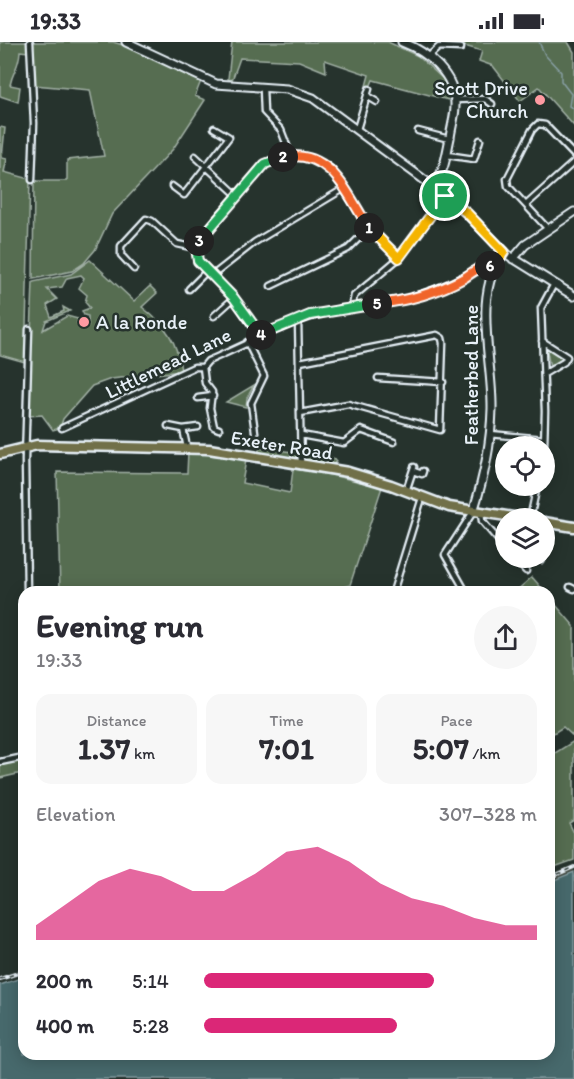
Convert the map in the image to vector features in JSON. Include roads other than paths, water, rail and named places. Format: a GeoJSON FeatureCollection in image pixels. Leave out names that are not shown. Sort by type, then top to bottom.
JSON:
{"type":"FeatureCollection","features":[{"type":"Feature","properties":{"kind":"highway","name":"Exeter Road"},"geometry":{"type":"LineString","coordinates":[[0,454],[25,447],[187,447],[348,472],[422,498],[477,513],[495,515]]}},
{"type":"Feature","properties":{"kind":"highway"},"geometry":{"type":"LineString","coordinates":[[555,524],[574,527]]}},
{"type":"Feature","properties":{"kind":"street"},"geometry":{"type":"LineString","coordinates":[[30,42],[34,123],[32,180]]}},
{"type":"Feature","properties":{"kind":"street"},"geometry":{"type":"LineString","coordinates":[[126,42],[165,58],[209,82],[304,93],[434,186],[467,213],[513,259],[574,296]]}},
{"type":"Feature","properties":{"kind":"street"},"geometry":{"type":"LineString","coordinates":[[402,42],[429,56],[446,76],[454,100],[443,173],[434,186]]}},
{"type":"Feature","properties":{"kind":"street"},"geometry":{"type":"LineString","coordinates":[[429,56],[439,47],[461,48]]}},
{"type":"Feature","properties":{"kind":"street"},"geometry":{"type":"LineString","coordinates":[[263,88],[264,112],[281,130],[291,156]]}},
{"type":"Feature","properties":{"kind":"street"},"geometry":{"type":"LineString","coordinates":[[357,129],[369,89]]}},
{"type":"Feature","properties":{"kind":"street"},"geometry":{"type":"LineString","coordinates":[[367,96],[377,102]]}},
{"type":"Feature","properties":{"kind":"street"},"geometry":{"type":"LineString","coordinates":[[454,100],[482,99],[491,105],[498,102]]}},
{"type":"Feature","properties":{"kind":"street"},"geometry":{"type":"LineString","coordinates":[[548,229],[507,183],[534,127],[545,125],[574,155]]}},
{"type":"Feature","properties":{"kind":"street"},"geometry":{"type":"LineString","coordinates":[[172,186],[184,195],[229,137],[214,128]]}},
{"type":"Feature","properties":{"kind":"street"},"geometry":{"type":"LineString","coordinates":[[418,131],[449,139]]}},
{"type":"Feature","properties":{"kind":"street"},"geometry":{"type":"LineString","coordinates":[[447,155],[474,159],[480,140]]}},
{"type":"Feature","properties":{"kind":"street"},"geometry":{"type":"LineString","coordinates":[[195,156],[238,196]]}},
{"type":"Feature","properties":{"kind":"street"},"geometry":{"type":"LineString","coordinates":[[259,336],[234,298],[213,274],[207,271],[196,256],[196,248],[200,238],[265,164],[291,156],[311,158],[324,164],[337,175],[369,228],[399,258]]}},
{"type":"Feature","properties":{"kind":"street"},"geometry":{"type":"LineString","coordinates":[[526,205],[574,162]]}},
{"type":"Feature","properties":{"kind":"street"},"geometry":{"type":"LineString","coordinates":[[213,274],[255,242],[345,188]]}},
{"type":"Feature","properties":{"kind":"street"},"geometry":{"type":"LineString","coordinates":[[352,307],[352,300],[357,292],[399,258],[445,196]]}},
{"type":"Feature","properties":{"kind":"street"},"geometry":{"type":"LineString","coordinates":[[513,259],[525,245],[574,212]]}},
{"type":"Feature","properties":{"kind":"street"},"geometry":{"type":"LineString","coordinates":[[134,268],[121,255],[121,246],[146,219],[152,221],[177,244],[196,248]]}},
{"type":"Feature","properties":{"kind":"street"},"geometry":{"type":"LineString","coordinates":[[271,286],[348,249],[369,228]]}},
{"type":"Feature","properties":{"kind":"street","name":"Featherbed Lane"},"geometry":{"type":"LineString","coordinates":[[463,586],[445,555],[477,513],[486,470],[490,434],[491,382],[487,301],[494,267],[504,252]]}},
{"type":"Feature","properties":{"kind":"street","name":"Littlemead Lane"},"geometry":{"type":"LineString","coordinates":[[62,428],[194,368],[203,367],[208,361],[298,320],[352,307],[417,297],[464,278],[485,265],[494,267]]}},
{"type":"Feature","properties":{"kind":"street"},"geometry":{"type":"LineString","coordinates":[[189,289],[207,271]]}},
{"type":"Feature","properties":{"kind":"street"},"geometry":{"type":"LineString","coordinates":[[544,436],[541,308],[554,284]]}},
{"type":"Feature","properties":{"kind":"street"},"geometry":{"type":"LineString","coordinates":[[214,316],[234,298]]}},
{"type":"Feature","properties":{"kind":"street"},"geometry":{"type":"LineString","coordinates":[[298,320],[301,466]]}},
{"type":"Feature","properties":{"kind":"street"},"geometry":{"type":"LineString","coordinates":[[27,586],[25,447],[29,329]]}},
{"type":"Feature","properties":{"kind":"street"},"geometry":{"type":"LineString","coordinates":[[300,362],[437,335],[443,343],[442,427],[436,431],[348,404],[300,413]]}},
{"type":"Feature","properties":{"kind":"street"},"geometry":{"type":"LineString","coordinates":[[542,341],[567,357],[574,358]]}},
{"type":"Feature","properties":{"kind":"street"},"geometry":{"type":"LineString","coordinates":[[247,342],[264,376],[250,403],[256,439]]}},
{"type":"Feature","properties":{"kind":"street"},"geometry":{"type":"LineString","coordinates":[[544,374],[564,362],[567,357]]}},
{"type":"Feature","properties":{"kind":"street"},"geometry":{"type":"LineString","coordinates":[[203,367],[205,382],[213,396],[210,414],[214,427],[219,429]]}},
{"type":"Feature","properties":{"kind":"street"},"geometry":{"type":"LineString","coordinates":[[381,377],[443,382]]}},
{"type":"Feature","properties":{"kind":"street"},"geometry":{"type":"LineString","coordinates":[[198,398],[213,396]]}},
{"type":"Feature","properties":{"kind":"street"},"geometry":{"type":"LineString","coordinates":[[168,426],[183,429],[198,427]]}},
{"type":"Feature","properties":{"kind":"street"},"geometry":{"type":"LineString","coordinates":[[183,429],[187,447]]}},
{"type":"Feature","properties":{"kind":"street"},"geometry":{"type":"LineString","coordinates":[[301,435],[344,443],[361,430],[392,442],[388,448]]}},
{"type":"Feature","properties":{"kind":"street"},"geometry":{"type":"LineString","coordinates":[[490,434],[512,436]]}},
{"type":"Feature","properties":{"kind":"street"},"geometry":{"type":"LineString","coordinates":[[406,491],[413,469],[422,474],[423,471]]}},
{"type":"Feature","properties":{"kind":"street"},"geometry":{"type":"LineString","coordinates":[[395,586],[422,498]]}},
{"type":"Feature","properties":{"kind":"street"},"geometry":{"type":"LineString","coordinates":[[477,513],[495,536]]}},
{"type":"Feature","properties":{"kind":"street"},"geometry":{"type":"LineString","coordinates":[[523,568],[526,571]]}},
{"type":"Feature","properties":{"kind":"street"},"geometry":{"type":"LineString","coordinates":[[0,762],[18,758]]}},
{"type":"Feature","properties":{"kind":"water"},"geometry":{"type":"Polygon","coordinates":[[[574,872],[574,1079],[0,1079],[0,985],[18,979],[18,1060],[555,1060],[555,880],[574,872]]]}},
{"type":"Feature","properties":{"kind":"waterway"},"geometry":{"type":"LineString","coordinates":[[539,42],[545,55],[561,72],[561,81],[571,94],[569,106],[574,109]]}},
{"type":"Feature","properties":{"kind":"railway"},"geometry":{"type":"LineString","coordinates":[[555,875],[574,867]]}},
{"type":"Feature","properties":{"kind":"railway"},"geometry":{"type":"LineString","coordinates":[[0,979],[18,973]]}},
{"type":"Feature","properties":{"kind":"place","name":"Scott Drive Church"},"geometry":{"type":"Point","coordinates":[540,100]}},
{"type":"Feature","properties":{"kind":"place","name":"A la Ronde"},"geometry":{"type":"Point","coordinates":[84,322]}}]}
